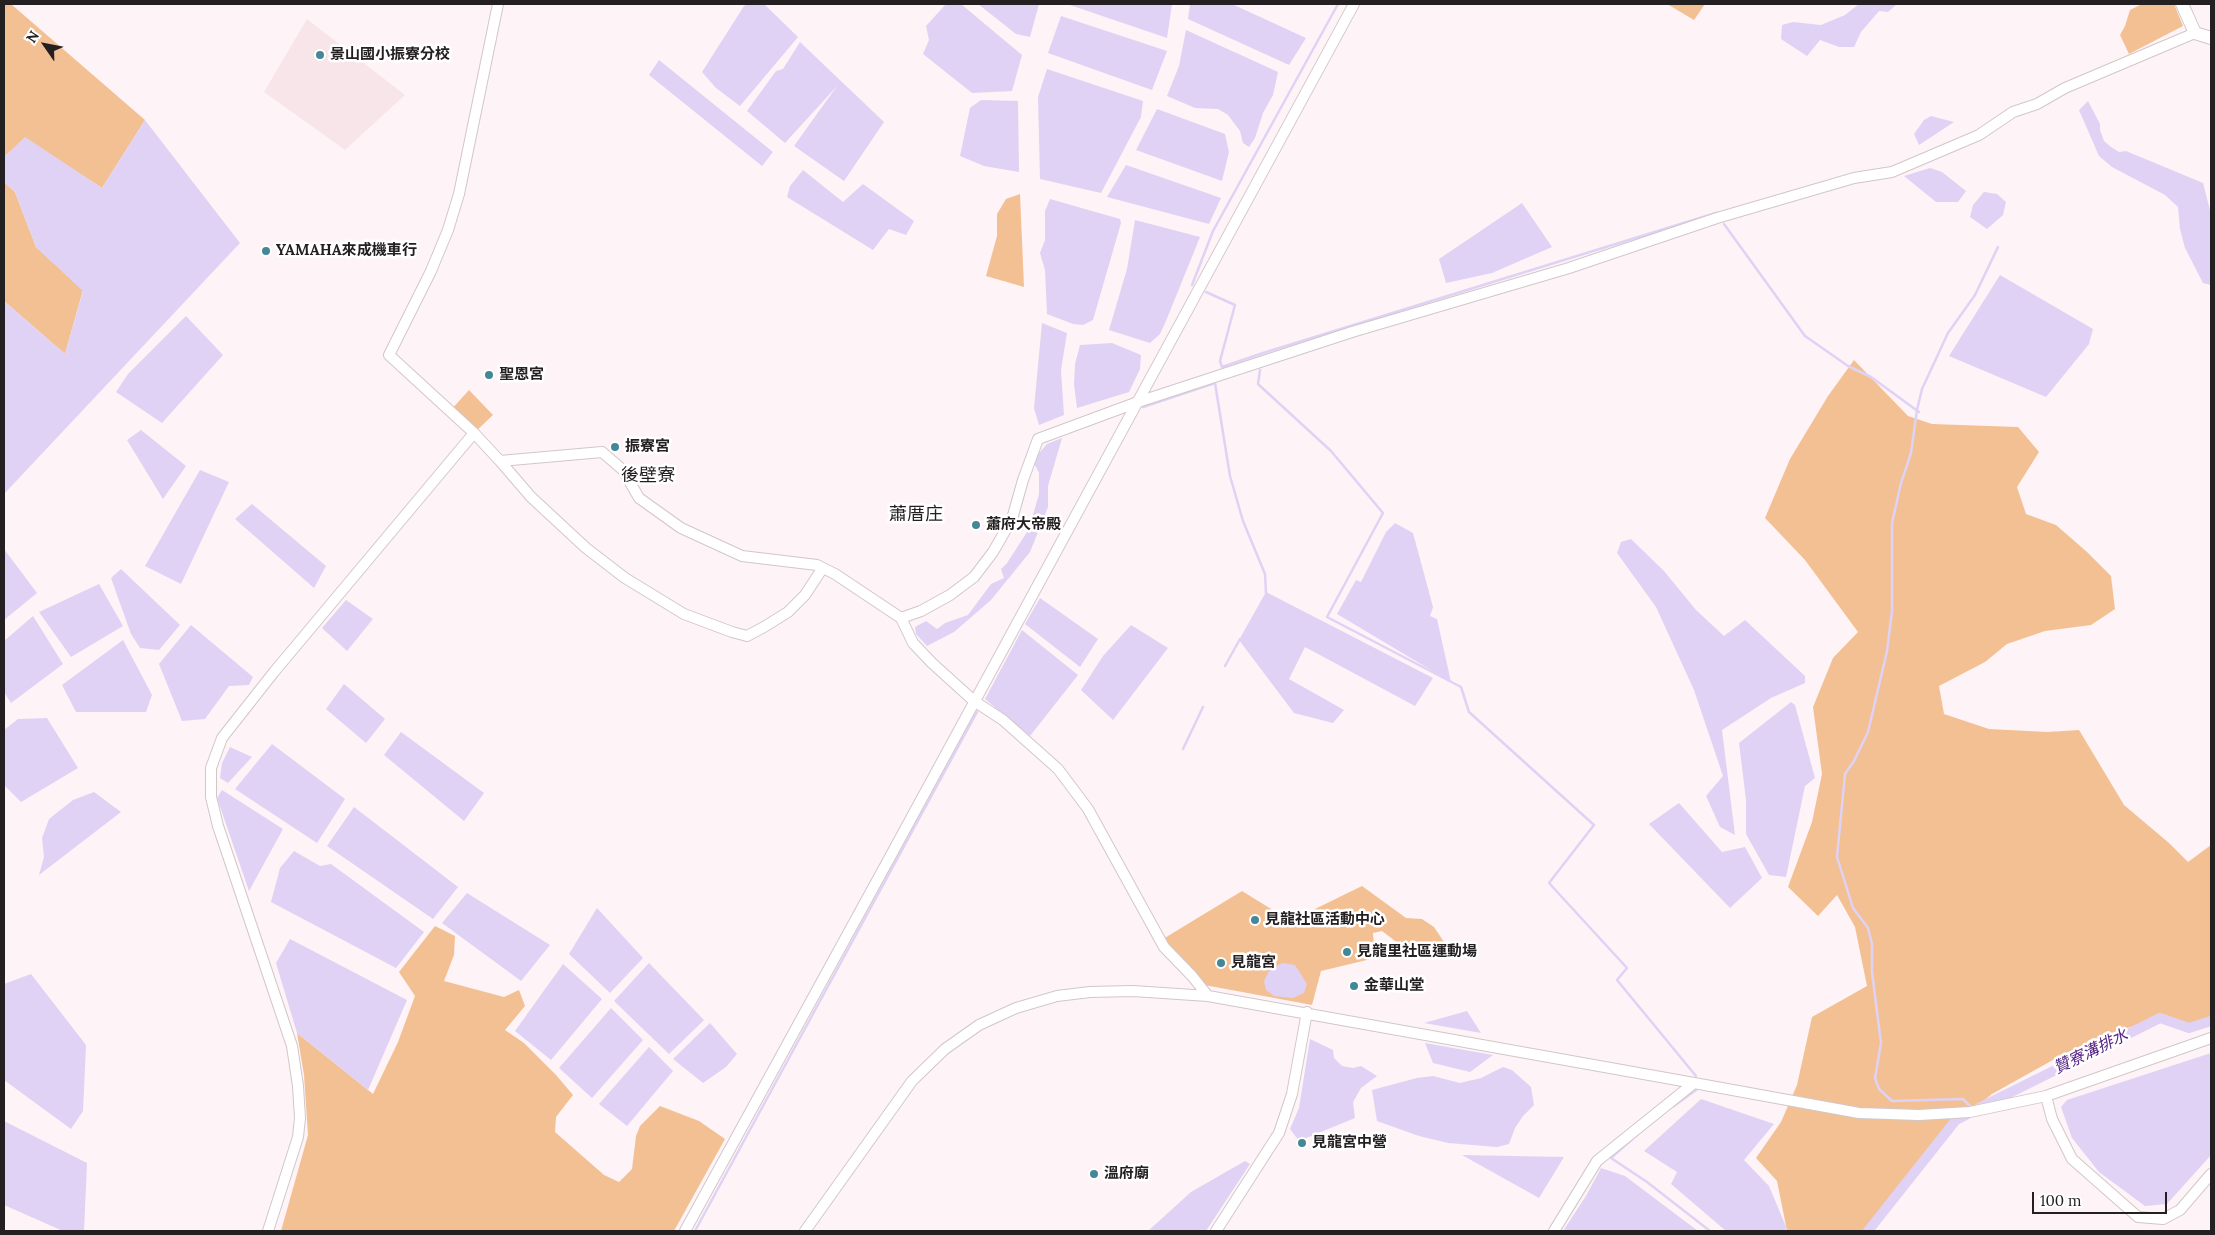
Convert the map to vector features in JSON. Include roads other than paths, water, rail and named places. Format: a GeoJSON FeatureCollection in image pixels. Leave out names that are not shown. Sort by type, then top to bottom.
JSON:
{"type":"FeatureCollection","features":[{"type":"Feature","properties":{"kind":"main road"},"geometry":{"type":"LineString","coordinates":[[2182,4],[2195,33],[2211,38]]}},
{"type":"Feature","properties":{"kind":"street"},"geometry":{"type":"LineString","coordinates":[[498,4],[459,194],[448,230],[431,271],[389,355],[474,434],[531,496],[586,548],[625,578],[684,614],[747,636],[788,612],[805,595],[822,569]]}},
{"type":"Feature","properties":{"kind":"street"},"geometry":{"type":"LineString","coordinates":[[685,1231],[1354,4]]}},
{"type":"Feature","properties":{"kind":"street"},"geometry":{"type":"LineString","coordinates":[[900,618],[922,611],[950,595],[974,577],[1012,519],[1023,480],[1038,439],[1138,402],[1352,332],[1569,268],[1717,218],[1854,178],[1892,172],[1979,135],[2013,112],[2037,104],[2065,88],[2195,33]]}},
{"type":"Feature","properties":{"kind":"street"},"geometry":{"type":"LineString","coordinates":[[268,1231],[298,1137],[300,1118],[298,1086],[292,1046],[218,826],[211,798],[211,768],[216,751],[228,731],[293,649],[474,434]]}},
{"type":"Feature","properties":{"kind":"street"},"geometry":{"type":"LineString","coordinates":[[500,461],[602,452],[623,470],[639,498],[680,528],[742,556],[817,565],[836,574],[900,618],[912,643],[974,701],[1003,720],[1058,769],[1088,809],[1164,947],[1208,996]]}},
{"type":"Feature","properties":{"kind":"street"},"geometry":{"type":"LineString","coordinates":[[805,1231],[912,1081],[945,1049],[978,1025],[1016,1008],[1057,996],[1090,992],[1133,991],[1208,996],[1307,1012],[1859,1113],[1919,1115],[1970,1112],[2046,1096],[2211,1038]]}},
{"type":"Feature","properties":{"kind":"street"},"geometry":{"type":"LineString","coordinates":[[1216,1231],[1279,1133],[1292,1094],[1307,1012]]}},
{"type":"Feature","properties":{"kind":"street"},"geometry":{"type":"LineString","coordinates":[[1554,1231],[1596,1160],[1694,1083]]}},
{"type":"Feature","properties":{"kind":"street"},"geometry":{"type":"LineString","coordinates":[[2046,1096],[2052,1119],[2072,1159],[2138,1218],[2162,1219],[2180,1210],[2211,1174]]}},
{"type":"Feature","properties":{"kind":"waterway"},"geometry":{"type":"LineString","coordinates":[[1192,285],[1213,231],[1338,4]]}},
{"type":"Feature","properties":{"kind":"waterway"},"geometry":{"type":"LineString","coordinates":[[1263,353],[1716,213]]}},
{"type":"Feature","properties":{"kind":"waterway"},"geometry":{"type":"LineString","coordinates":[[1724,224],[1805,336],[1848,366],[1871,377],[1919,412]]}},
{"type":"Feature","properties":{"kind":"waterway"},"geometry":{"type":"LineString","coordinates":[[1972,1108],[1963,1099],[1892,1101],[1879,1089],[1875,1078],[1881,1043],[1872,972],[1872,944],[1868,928],[1853,908],[1837,857],[1845,774],[1854,761],[1868,732],[1887,651],[1892,611],[1892,523],[1901,483],[1911,453],[1922,389],[1948,333],[1975,295],[1998,247]]}},
{"type":"Feature","properties":{"kind":"waterway"},"geometry":{"type":"LineString","coordinates":[[1206,292],[1235,305],[1220,361],[1222,367],[1263,353]]}},
{"type":"Feature","properties":{"kind":"waterway"},"geometry":{"type":"LineString","coordinates":[[1260,370],[1258,384],[1331,451],[1383,513],[1327,617],[1461,687],[1469,712],[1594,825],[1549,883],[1627,968],[1617,980],[1696,1076]]}},
{"type":"Feature","properties":{"kind":"waterway"},"geometry":{"type":"LineString","coordinates":[[1143,407],[1215,383],[1230,476],[1243,521],[1265,574],[1266,593]]}},
{"type":"Feature","properties":{"kind":"waterway"},"geometry":{"type":"LineString","coordinates":[[1225,666],[1240,639]]}},
{"type":"Feature","properties":{"kind":"waterway"},"geometry":{"type":"LineString","coordinates":[[1183,749],[1203,707]]}},
{"type":"Feature","properties":{"kind":"waterway"},"geometry":{"type":"LineString","coordinates":[[695,1231],[977,712]]}},
{"type":"Feature","properties":{"kind":"waterway","name":"贊寮溝排水"},"geometry":{"type":"LineString","coordinates":[[1979,1108],[2160,1018],[2189,1028],[2211,1021]]}},
{"type":"Feature","properties":{"kind":"waterway"},"geometry":{"type":"LineString","coordinates":[[1674,1106],[1700,1087]]}},
{"type":"Feature","properties":{"kind":"waterway","name":"贊寮溝排水"},"geometry":{"type":"LineString","coordinates":[[1868,1231],[1956,1120],[1966,1115]]}},
{"type":"Feature","properties":{"kind":"waterway"},"geometry":{"type":"LineString","coordinates":[[1638,1134],[1611,1158],[1647,1182],[1710,1231]]}},
{"type":"Feature","properties":{"kind":"place","name":"景山國小振寮分校"},"geometry":{"type":"Point","coordinates":[320,55]}},
{"type":"Feature","properties":{"kind":"place","name":"YAMAHA來成機車行"},"geometry":{"type":"Point","coordinates":[266,251]}},
{"type":"Feature","properties":{"kind":"place","name":"聖恩宮"},"geometry":{"type":"Point","coordinates":[489,375]}},
{"type":"Feature","properties":{"kind":"place","name":"振寮宮"},"geometry":{"type":"Point","coordinates":[615,447]}},
{"type":"Feature","properties":{"kind":"place","name":"蕭府大帝殿"},"geometry":{"type":"Point","coordinates":[976,525]}},
{"type":"Feature","properties":{"kind":"place","name":"見龍社區活動中心"},"geometry":{"type":"Point","coordinates":[1255,920]}},
{"type":"Feature","properties":{"kind":"place","name":"見龍里社區運動場"},"geometry":{"type":"Point","coordinates":[1347,952]}},
{"type":"Feature","properties":{"kind":"place","name":"見龍宮"},"geometry":{"type":"Point","coordinates":[1221,963]}},
{"type":"Feature","properties":{"kind":"place","name":"金華山堂"},"geometry":{"type":"Point","coordinates":[1354,986]}},
{"type":"Feature","properties":{"kind":"place","name":"見龍宮中營"},"geometry":{"type":"Point","coordinates":[1302,1143]}},
{"type":"Feature","properties":{"kind":"place","name":"溫府廟"},"geometry":{"type":"Point","coordinates":[1094,1174]}},
{"type":"Feature","properties":{"kind":"district","name":"後壁寮"},"geometry":{"type":"Point","coordinates":[648,476]}},
{"type":"Feature","properties":{"kind":"district","name":"蕭厝庄"},"geometry":{"type":"Point","coordinates":[916,515]}}]}
